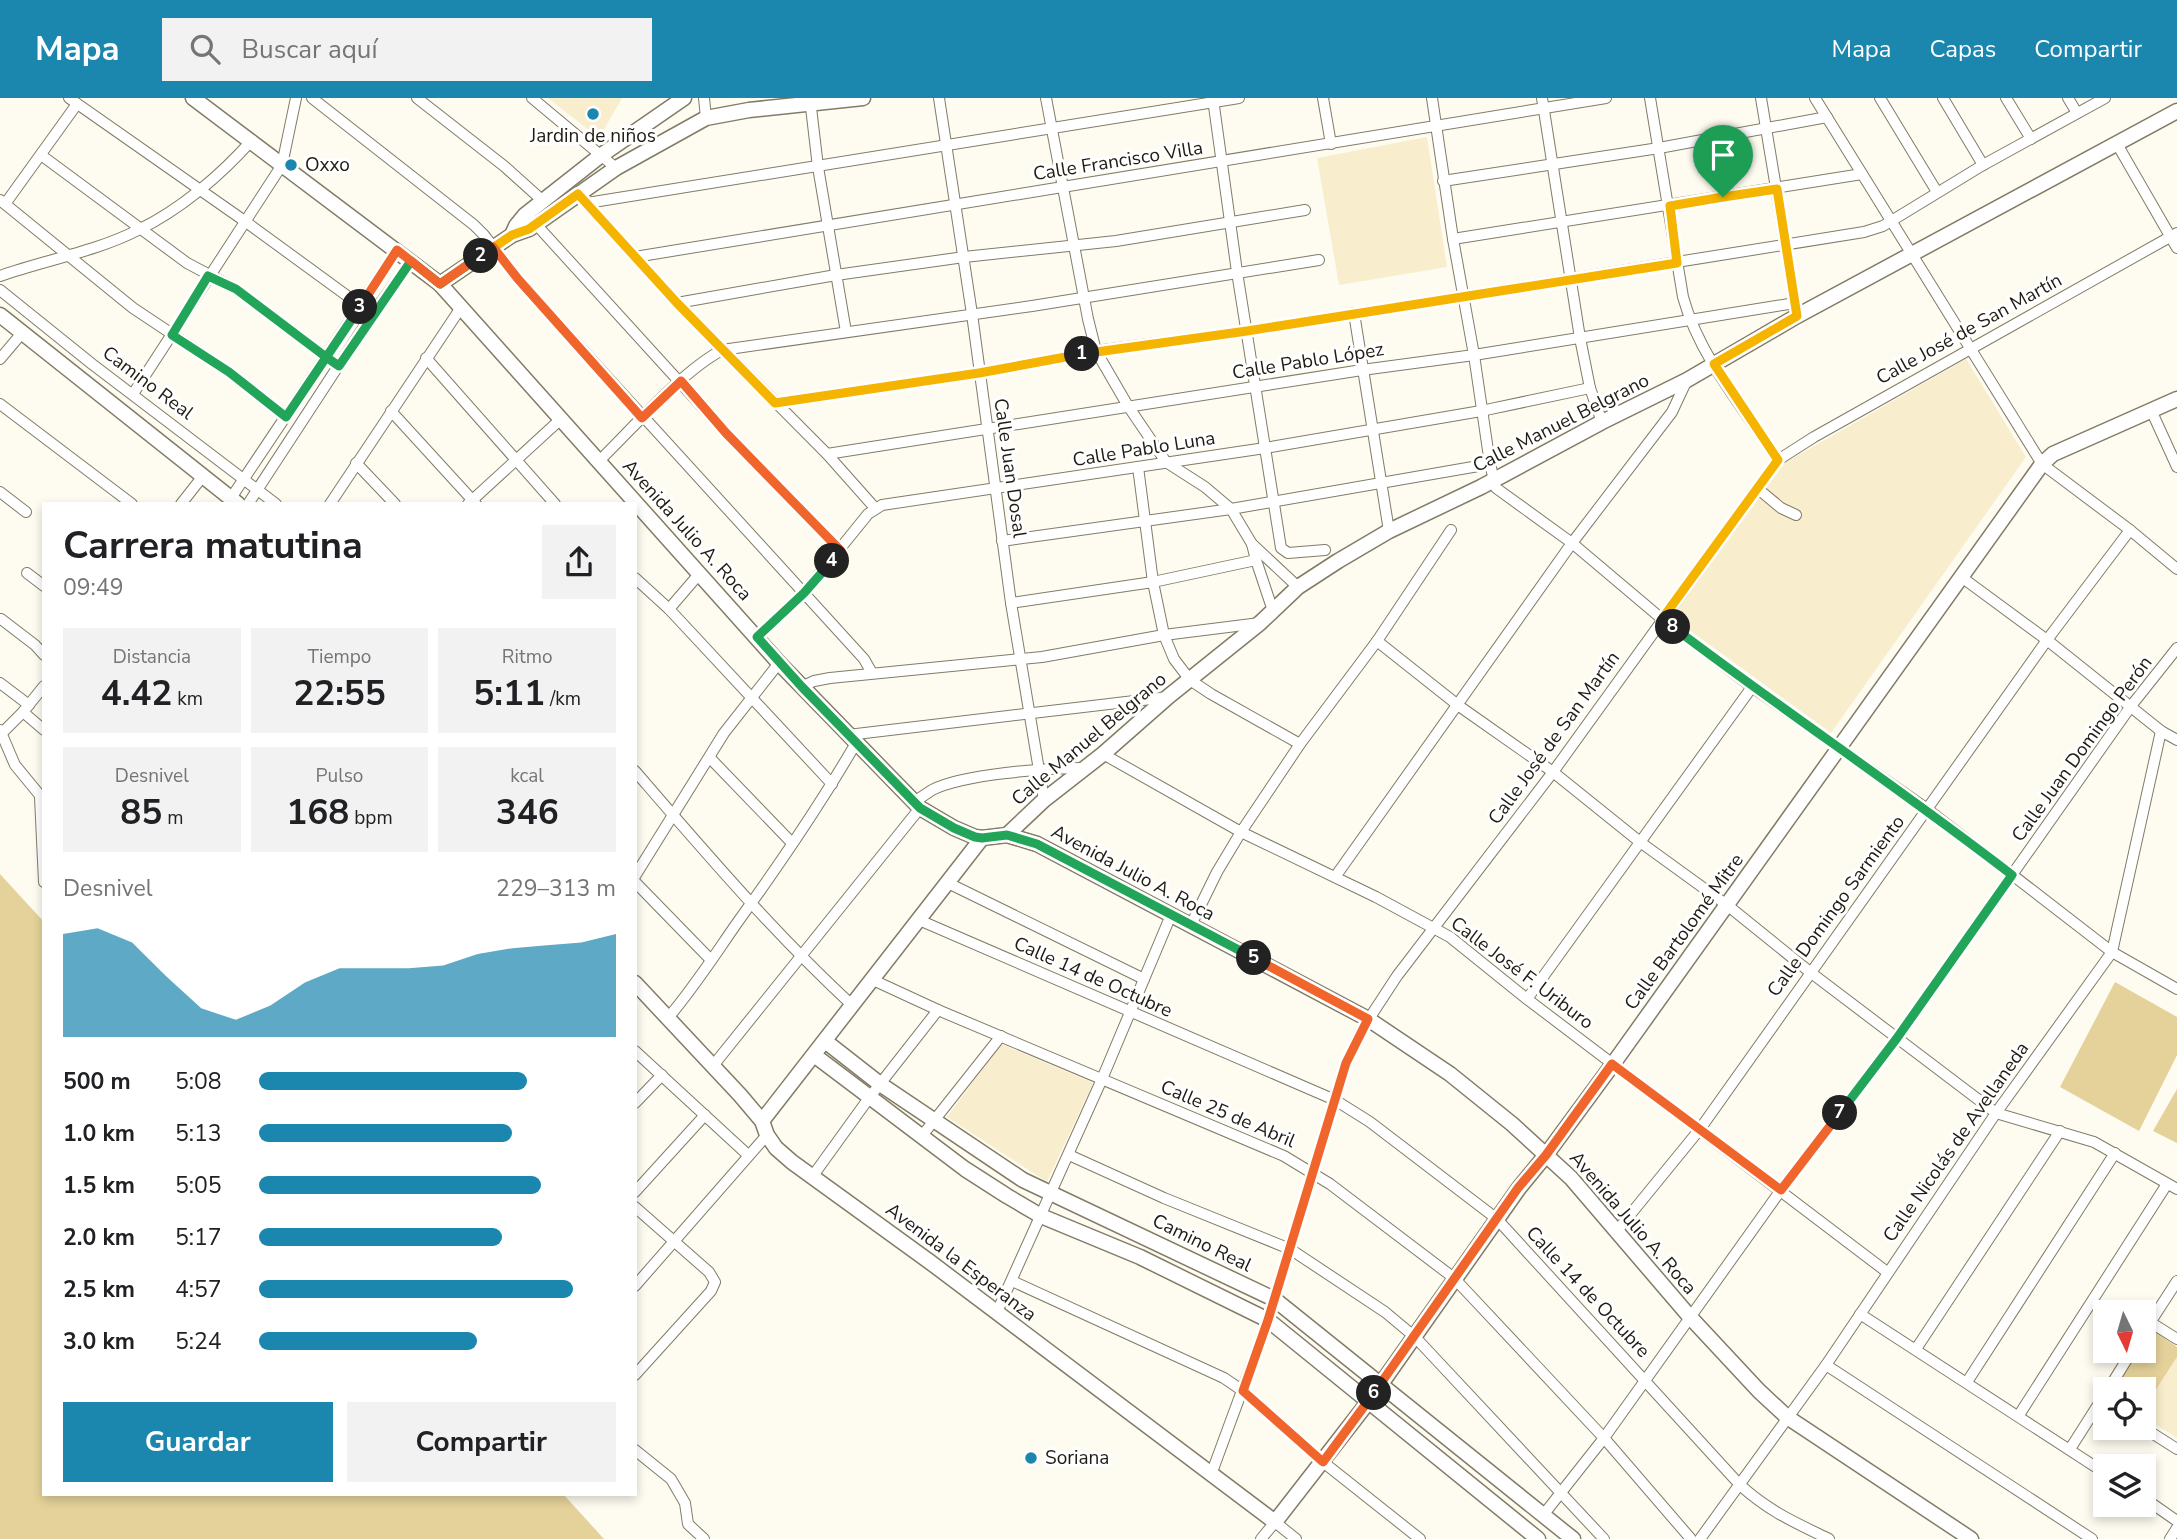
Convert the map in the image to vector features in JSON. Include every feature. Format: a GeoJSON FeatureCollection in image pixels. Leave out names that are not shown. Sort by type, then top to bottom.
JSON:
{"type":"FeatureCollection","features":[{"type":"Feature","properties":{"kind":"street","name":"Avenida Julio A. Roca"},"geometry":{"type":"LineString","coordinates":[[192,98],[252,140],[440,284],[779,663],[917,805],[954,828],[982,838],[1007,835],[1037,844],[1368,1019],[1450,1074],[1512,1124],[1571,1178],[1690,1317],[1787,1417],[1969,1538]]}},
{"type":"Feature","properties":{"kind":"street"},"geometry":{"type":"LineString","coordinates":[[133,394],[282,165],[296,98]]}},
{"type":"Feature","properties":{"kind":"street"},"geometry":{"type":"LineString","coordinates":[[312,98],[474,225],[511,271],[864,659],[873,673]]}},
{"type":"Feature","properties":{"kind":"street"},"geometry":{"type":"LineString","coordinates":[[417,98],[543,201]]}},
{"type":"Feature","properties":{"kind":"street"},"geometry":{"type":"LineString","coordinates":[[532,98],[616,167]]}},
{"type":"Feature","properties":{"kind":"street"},"geometry":{"type":"LineString","coordinates":[[531,219],[543,201],[600,156],[684,98]]}},
{"type":"Feature","properties":{"kind":"street"},"geometry":{"type":"LineString","coordinates":[[705,98],[706,118]]}},
{"type":"Feature","properties":{"kind":"street"},"geometry":{"type":"LineString","coordinates":[[582,198],[616,167],[706,118],[810,101],[863,98]]}},
{"type":"Feature","properties":{"kind":"street","name":"Calle Juan Dosal"},"geometry":{"type":"LineString","coordinates":[[939,98],[964,257],[1011,603],[1044,800]]}},
{"type":"Feature","properties":{"kind":"street"},"geometry":{"type":"LineString","coordinates":[[1046,98],[1091,338],[1096,351],[1128,406],[1166,462],[1205,487],[1231,509],[1252,544],[1298,587]]}},
{"type":"Feature","properties":{"kind":"street"},"geometry":{"type":"LineString","coordinates":[[440,284],[512,235],[516,226],[582,198],[818,167],[1213,100],[1239,98]]}},
{"type":"Feature","properties":{"kind":"street"},"geometry":{"type":"LineString","coordinates":[[1323,98],[1331,144]]}},
{"type":"Feature","properties":{"kind":"street"},"geometry":{"type":"LineString","coordinates":[[1432,98],[1462,298],[1496,488],[1572,544],[1662,619],[1752,687],[1927,809],[2112,952],[2177,989]]}},
{"type":"Feature","properties":{"kind":"street","name":"Calle Francisco Villa"},"geometry":{"type":"LineString","coordinates":[[635,257],[1331,144],[1543,102],[1606,98]]}},
{"type":"Feature","properties":{"kind":"street"},"geometry":{"type":"LineString","coordinates":[[1650,98],[1689,319],[1714,364],[1778,460]]}},
{"type":"Feature","properties":{"kind":"street"},"geometry":{"type":"LineString","coordinates":[[1761,98],[1796,309]]}},
{"type":"Feature","properties":{"kind":"street"},"geometry":{"type":"LineString","coordinates":[[1815,98],[2042,464],[2177,569]]}},
{"type":"Feature","properties":{"kind":"street"},"geometry":{"type":"LineString","coordinates":[[1880,98],[1937,192]]}},
{"type":"Feature","properties":{"kind":"street"},"geometry":{"type":"LineString","coordinates":[[1943,98],[1983,165]]}},
{"type":"Feature","properties":{"kind":"street"},"geometry":{"type":"LineString","coordinates":[[2006,98],[2031,139]]}},
{"type":"Feature","properties":{"kind":"street"},"geometry":{"type":"LineString","coordinates":[[2068,98],[2077,113]]}},
{"type":"Feature","properties":{"kind":"street"},"geometry":{"type":"LineString","coordinates":[[775,403],[979,373],[1096,351],[1462,298],[1864,232],[1890,222],[1983,165],[2105,98]]}},
{"type":"Feature","properties":{"kind":"street"},"geometry":{"type":"LineString","coordinates":[[1213,100],[1281,548],[1285,552],[1325,550]]}},
{"type":"Feature","properties":{"kind":"street"},"geometry":{"type":"LineString","coordinates":[[286,417],[229,372],[133,308],[3,202],[41,155],[73,101],[361,306]]}},
{"type":"Feature","properties":{"kind":"street"},"geometry":{"type":"LineString","coordinates":[[810,101],[818,167],[846,332]]}},
{"type":"Feature","properties":{"kind":"street"},"geometry":{"type":"LineString","coordinates":[[1543,102],[1580,338],[1590,388],[1602,422]]}},
{"type":"Feature","properties":{"kind":"street","name":"Calle Manuel Belgrano"},"geometry":{"type":"LineString","coordinates":[[1007,835],[1044,800],[1260,622],[1298,587],[1389,531],[1687,380],[1796,309],[1913,255],[2177,111]]}},
{"type":"Feature","properties":{"kind":"street"},"geometry":{"type":"LineString","coordinates":[[1443,181],[1659,148],[1827,117]]}},
{"type":"Feature","properties":{"kind":"street"},"geometry":{"type":"LineString","coordinates":[[0,276],[140,230],[225,170],[252,140]]}},
{"type":"Feature","properties":{"kind":"street"},"geometry":{"type":"LineString","coordinates":[[2117,144],[2174,235],[2177,248]]}},
{"type":"Feature","properties":{"kind":"street"},"geometry":{"type":"LineString","coordinates":[[41,155],[197,271],[236,289],[339,366]]}},
{"type":"Feature","properties":{"kind":"street"},"geometry":{"type":"LineString","coordinates":[[1453,239],[1862,174]]}},
{"type":"Feature","properties":{"kind":"street"},"geometry":{"type":"LineString","coordinates":[[582,198],[677,303],[827,454],[875,509],[804,593],[757,637]]}},
{"type":"Feature","properties":{"kind":"street"},"geometry":{"type":"LineString","coordinates":[[677,303],[836,275],[1116,240],[1305,211]]}},
{"type":"Feature","properties":{"kind":"street"},"geometry":{"type":"LineString","coordinates":[[531,219],[726,433],[841,551]]}},
{"type":"Feature","properties":{"kind":"street","name":"Calle José de San Martín"},"geometry":{"type":"LineString","coordinates":[[1212,1472],[1268,1320],[1353,1047],[1368,1019],[1397,976],[1553,772],[1778,460],[1814,436],[2174,235]]}},
{"type":"Feature","properties":{"kind":"street"},"geometry":{"type":"LineString","coordinates":[[235,501],[243,478],[397,250]]}},
{"type":"Feature","properties":{"kind":"street"},"geometry":{"type":"LineString","coordinates":[[600,460],[681,381],[722,350],[1319,260]]}},
{"type":"Feature","properties":{"kind":"street"},"geometry":{"type":"LineString","coordinates":[[248,502],[411,261]]}},
{"type":"Feature","properties":{"kind":"street","name":"Camino Real"},"geometry":{"type":"LineString","coordinates":[[0,289],[67,345],[273,502]]}},
{"type":"Feature","properties":{"kind":"street"},"geometry":{"type":"LineString","coordinates":[[331,502],[462,306]]}},
{"type":"Feature","properties":{"kind":"street","name":"Calle Pablo López"},"geometry":{"type":"LineString","coordinates":[[827,454],[1362,370],[1474,355],[1689,319],[1796,309]]}},
{"type":"Feature","properties":{"kind":"street"},"geometry":{"type":"LineString","coordinates":[[1354,313],[1389,531]]}},
{"type":"Feature","properties":{"kind":"street","name":"Camino Real"},"geometry":{"type":"LineString","coordinates":[[0,315],[235,501]]}},
{"type":"Feature","properties":{"kind":"street"},"geometry":{"type":"LineString","coordinates":[[0,359],[22,332]]}},
{"type":"Feature","properties":{"kind":"street"},"geometry":{"type":"LineString","coordinates":[[426,358],[553,502]]}},
{"type":"Feature","properties":{"kind":"street"},"geometry":{"type":"LineString","coordinates":[[1335,877],[1572,544],[1672,412],[1687,380]]}},
{"type":"Feature","properties":{"kind":"street","name":"Calle Pablo Luna"},"geometry":{"type":"LineString","coordinates":[[875,509],[896,502],[995,490],[1265,448],[1482,411],[1590,388]]}},
{"type":"Feature","properties":{"kind":"street","name":"Calle Bartolomé Mitre"},"geometry":{"type":"LineString","coordinates":[[1261,1539],[1369,1401],[1518,1188],[1546,1155],[1612,1064],[2042,464],[2053,454],[2177,399]]}},
{"type":"Feature","properties":{"kind":"street"},"geometry":{"type":"LineString","coordinates":[[0,404],[129,502]]}},
{"type":"Feature","properties":{"kind":"street"},"geometry":{"type":"LineString","coordinates":[[2151,410],[2177,467]]}},
{"type":"Feature","properties":{"kind":"street"},"geometry":{"type":"LineString","coordinates":[[391,411],[471,502]]}},
{"type":"Feature","properties":{"kind":"street"},"geometry":{"type":"LineString","coordinates":[[473,502],[562,418]]}},
{"type":"Feature","properties":{"kind":"street"},"geometry":{"type":"LineString","coordinates":[[356,463],[393,502]]}},
{"type":"Feature","properties":{"kind":"street"},"geometry":{"type":"LineString","coordinates":[[1002,541],[1231,509],[1490,464]]}},
{"type":"Feature","properties":{"kind":"street"},"geometry":{"type":"LineString","coordinates":[[1138,467],[1153,582],[1164,635],[1174,659],[1190,680],[1300,744]]}},
{"type":"Feature","properties":{"kind":"street"},"geometry":{"type":"LineString","coordinates":[[183,502],[203,476]]}},
{"type":"Feature","properties":{"kind":"street"},"geometry":{"type":"LineString","coordinates":[[1757,488],[1781,508],[1796,515]]}},
{"type":"Feature","properties":{"kind":"street"},"geometry":{"type":"LineString","coordinates":[[0,492],[26,512]]}},
{"type":"Feature","properties":{"kind":"street"},"geometry":{"type":"LineString","coordinates":[[1191,925],[1217,872],[1241,832],[1300,744],[1377,641],[1451,530]]}},
{"type":"Feature","properties":{"kind":"street","name":"Calle Domingo Sarmiento"},"geometry":{"type":"LineString","coordinates":[[1616,1232],[1700,1129],[2047,639],[2130,530]]}},
{"type":"Feature","properties":{"kind":"street"},"geometry":{"type":"LineString","coordinates":[[1252,544],[1273,611]]}},
{"type":"Feature","properties":{"kind":"street"},"geometry":{"type":"LineString","coordinates":[[1011,603],[1153,582],[1256,560]]}},
{"type":"Feature","properties":{"kind":"street"},"geometry":{"type":"LineString","coordinates":[[27,573],[42,584]]}},
{"type":"Feature","properties":{"kind":"street"},"geometry":{"type":"LineString","coordinates":[[670,609],[700,573]]}},
{"type":"Feature","properties":{"kind":"street"},"geometry":{"type":"LineString","coordinates":[[1960,576],[2047,639],[2161,731],[2177,740]]}},
{"type":"Feature","properties":{"kind":"street"},"geometry":{"type":"LineString","coordinates":[[637,580],[670,609],[832,784]]}},
{"type":"Feature","properties":{"kind":"street"},"geometry":{"type":"LineString","coordinates":[[1,619],[42,653]]}},
{"type":"Feature","properties":{"kind":"street"},"geometry":{"type":"LineString","coordinates":[[802,687],[814,681],[1069,653],[1164,635],[1260,622]]}},
{"type":"Feature","properties":{"kind":"street"},"geometry":{"type":"LineString","coordinates":[[1377,641],[1459,706],[1553,772],[1640,842],[1727,905],[1810,972],[1996,1113],[2094,1142],[2172,1186],[2019,1415]]}},
{"type":"Feature","properties":{"kind":"street","name":"Calle Juan Domingo Perón"},"geometry":{"type":"LineString","coordinates":[[1544,1514],[1604,1438],[1781,1190],[1897,1038],[2131,706],[2177,648]]}},
{"type":"Feature","properties":{"kind":"street"},"geometry":{"type":"LineString","coordinates":[[637,873],[724,733],[779,663]]}},
{"type":"Feature","properties":{"kind":"street"},"geometry":{"type":"LineString","coordinates":[[0,683],[42,728]]}},
{"type":"Feature","properties":{"kind":"street"},"geometry":{"type":"LineString","coordinates":[[1527,999],[1752,687]]}},
{"type":"Feature","properties":{"kind":"street"},"geometry":{"type":"LineString","coordinates":[[42,689],[26,709],[1,732],[11,758],[42,798]]}},
{"type":"Feature","properties":{"kind":"street"},"geometry":{"type":"LineString","coordinates":[[667,1019],[692,989],[832,784],[852,739],[1169,696]]}},
{"type":"Feature","properties":{"kind":"street","name":"Calle Nicolás de Avellaneda"},"geometry":{"type":"LineString","coordinates":[[1700,1539],[1826,1365],[1996,1113],[2112,952],[2161,731]]}},
{"type":"Feature","properties":{"kind":"street","name":"Calle José F. Uriburo"},"geometry":{"type":"LineString","coordinates":[[1102,754],[1241,832],[1335,877],[1465,947],[1527,999],[1888,1272]]}},
{"type":"Feature","properties":{"kind":"street"},"geometry":{"type":"LineString","coordinates":[[710,758],[792,843]]}},
{"type":"Feature","properties":{"kind":"street"},"geometry":{"type":"LineString","coordinates":[[712,1067],[802,958],[917,805],[932,790],[958,781],[1041,770],[1083,768]]}},
{"type":"Feature","properties":{"kind":"street"},"geometry":{"type":"LineString","coordinates":[[637,773],[751,904],[802,958],[852,1005]]}},
{"type":"Feature","properties":{"kind":"street"},"geometry":{"type":"LineString","coordinates":[[637,1284],[748,1155],[814,1055],[982,838]]}},
{"type":"Feature","properties":{"kind":"street"},"geometry":{"type":"LineString","coordinates":[[948,883],[1144,979]]}},
{"type":"Feature","properties":{"kind":"street"},"geometry":{"type":"LineString","coordinates":[[637,884],[711,960]]}},
{"type":"Feature","properties":{"kind":"street"},"geometry":{"type":"LineString","coordinates":[[997,1312],[1052,1195],[1171,915]]}},
{"type":"Feature","properties":{"kind":"street","name":"Calle 14 de Octubre"},"geometry":{"type":"LineString","coordinates":[[919,920],[1335,1100],[1370,1122],[1497,1219],[1740,1485],[1771,1511],[1827,1538]]}},
{"type":"Feature","properties":{"kind":"street","name":"Calle 25 de Abril"},"geometry":{"type":"LineString","coordinates":[[873,980],[1273,1151],[1314,1173],[1454,1278],[1604,1438],[1691,1539]]}},
{"type":"Feature","properties":{"kind":"street","name":"Avenida la Esperanza"},"geometry":{"type":"LineString","coordinates":[[637,985],[712,1067],[764,1128],[776,1148],[1212,1472],[1296,1539]]}},
{"type":"Feature","properties":{"kind":"street"},"geometry":{"type":"LineString","coordinates":[[812,1177],[938,1010]]}},
{"type":"Feature","properties":{"kind":"street"},"geometry":{"type":"LineString","coordinates":[[921,1137],[1001,1036]]}},
{"type":"Feature","properties":{"kind":"street","name":"Camino Real"},"geometry":{"type":"LineString","coordinates":[[825,1041],[880,1084],[1010,1172],[1052,1195],[1274,1299],[1573,1539]]}},
{"type":"Feature","properties":{"kind":"street"},"geometry":{"type":"LineString","coordinates":[[637,1053],[748,1155]]}},
{"type":"Feature","properties":{"kind":"street","name":"Camino Real"},"geometry":{"type":"LineString","coordinates":[[814,1055],[986,1184],[1041,1216],[1140,1257],[1268,1320],[1532,1537]]}},
{"type":"Feature","properties":{"kind":"street"},"geometry":{"type":"LineString","coordinates":[[637,1101],[662,1074]]}},
{"type":"Feature","properties":{"kind":"street"},"geometry":{"type":"LineString","coordinates":[[637,1190],[705,1115]]}},
{"type":"Feature","properties":{"kind":"street"},"geometry":{"type":"LineString","coordinates":[[1916,1349],[2060,1131]]}},
{"type":"Feature","properties":{"kind":"street"},"geometry":{"type":"LineString","coordinates":[[1967,1382],[2115,1153]]}},
{"type":"Feature","properties":{"kind":"street"},"geometry":{"type":"LineString","coordinates":[[1069,1155],[1199,1213],[1290,1249],[1375,1306],[1415,1337],[1604,1539]]}},
{"type":"Feature","properties":{"kind":"street"},"geometry":{"type":"LineString","coordinates":[[637,1209],[709,1272],[715,1282],[711,1291],[637,1373]]}},
{"type":"Feature","properties":{"kind":"street"},"geometry":{"type":"LineString","coordinates":[[1012,1281],[1211,1371],[1243,1391],[1323,1462],[1420,1539]]}},
{"type":"Feature","properties":{"kind":"street"},"geometry":{"type":"LineString","coordinates":[[2156,1313],[2177,1281]]}},
{"type":"Feature","properties":{"kind":"street"},"geometry":{"type":"LineString","coordinates":[[1860,1314],[2093,1465]]}},
{"type":"Feature","properties":{"kind":"street"},"geometry":{"type":"LineString","coordinates":[[2156,1326],[2177,1339]]}},
{"type":"Feature","properties":{"kind":"street"},"geometry":{"type":"LineString","coordinates":[[1826,1365],[2092,1539]]}},
{"type":"Feature","properties":{"kind":"street"},"geometry":{"type":"LineString","coordinates":[[2070,1449],[2093,1415]]}},
{"type":"Feature","properties":{"kind":"street"},"geometry":{"type":"LineString","coordinates":[[2156,1435],[2177,1449]]}},
{"type":"Feature","properties":{"kind":"street"},"geometry":{"type":"LineString","coordinates":[[637,1452],[671,1479],[685,1503],[688,1524],[704,1539]]}},
{"type":"Feature","properties":{"kind":"street"},"geometry":{"type":"LineString","coordinates":[[2156,1507],[2177,1521]]}},
{"type":"Feature","properties":{"kind":"street"},"geometry":{"type":"LineString","coordinates":[[2170,1539],[2177,1528]]}},
{"type":"Feature","properties":{"kind":"shaded area"},"geometry":{"type":"Polygon","coordinates":[[[548,98],[622,98],[599,138],[548,98]]]}},
{"type":"Feature","properties":{"kind":"shaded area"},"geometry":{"type":"Polygon","coordinates":[[[1427,137],[1447,267],[1339,285],[1317,158],[1427,137]]]}},
{"type":"Feature","properties":{"kind":"shaded area"},"geometry":{"type":"Polygon","coordinates":[[[1966,359],[2026,457],[1831,733],[1670,616],[1783,464],[1966,359]]]}},
{"type":"Feature","properties":{"kind":"shaded area"},"geometry":{"type":"Polygon","coordinates":[[[0,874],[42,920],[42,1496],[565,1496],[604,1539],[0,1539],[0,874]]]}},
{"type":"Feature","properties":{"kind":"shaded area"},"geometry":{"type":"Polygon","coordinates":[[[2115,982],[2177,1017],[2177,1055],[2139,1131],[2060,1087],[2115,982]]]}},
{"type":"Feature","properties":{"kind":"shaded area"},"geometry":{"type":"Polygon","coordinates":[[[1001,1044],[1093,1083],[1047,1182],[947,1117],[1001,1044]]]}},
{"type":"Feature","properties":{"kind":"shaded area"},"geometry":{"type":"Polygon","coordinates":[[[2177,1089],[2177,1143],[2153,1131],[2177,1089]]]}},
{"type":"Feature","properties":{"kind":"shaded area"},"geometry":{"type":"Polygon","coordinates":[[[2156,1332],[2177,1347],[2177,1357],[2156,1389],[2156,1377],[2120,1377],[2129,1363],[2156,1363],[2156,1332]]]}},
{"type":"Feature","properties":{"kind":"shaded area"},"geometry":{"type":"Polygon","coordinates":[[[2177,1357],[2177,1438],[2156,1425],[2156,1389],[2177,1357]]]}},
{"type":"Feature","properties":{"kind":"place","name":"Jardin de niños"},"geometry":{"type":"Point","coordinates":[593,114]}},
{"type":"Feature","properties":{"kind":"place","name":"Oxxo"},"geometry":{"type":"Point","coordinates":[291,165]}},
{"type":"Feature","properties":{"kind":"place","name":"Soriana"},"geometry":{"type":"Point","coordinates":[1031,1458]}},
{"type":"Feature","properties":{"kind":"route"},"geometry":{"type":"LineString","coordinates":[[1723,197],[1670,206],[1677,263],[1247,331],[1096,351],[979,373],[775,403],[677,303],[578,194],[529,229],[512,235],[493,247],[440,284],[411,261],[339,366],[326,357],[236,289],[208,276],[172,335],[229,372],[286,417],[326,357],[361,306],[397,250],[411,261],[440,284],[493,247],[518,279],[642,418],[681,381],[726,433],[841,551],[804,593],[757,637],[920,808],[937,820],[975,837],[1007,835],[1037,844],[1368,1019],[1346,1063],[1268,1320],[1243,1391],[1323,1462],[1415,1337],[1518,1188],[1546,1155],[1612,1064],[1781,1190],[1897,1038],[2012,875],[1927,809],[1752,687],[1662,619],[1778,460],[1714,364],[1797,316],[1777,189],[1723,197]]}}]}
